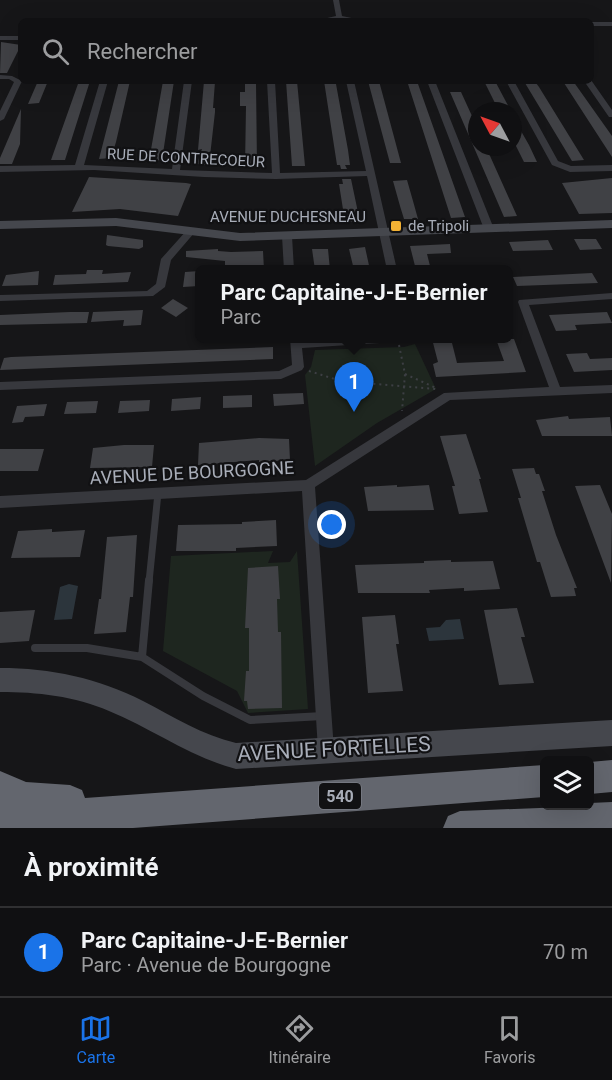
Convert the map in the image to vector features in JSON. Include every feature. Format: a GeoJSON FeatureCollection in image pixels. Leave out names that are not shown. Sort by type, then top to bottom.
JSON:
{"type":"FeatureCollection","features":[{"type":"Feature","properties":{"kind":"highway"},"geometry":{"type":"LineString","coordinates":[[594,778],[612,776]]}},
{"type":"Feature","properties":{"kind":"highway","name":"540"},"geometry":{"type":"LineString","coordinates":[[0,821],[540,781]]}},
{"type":"Feature","properties":{"kind":"highway"},"geometry":{"type":"LineString","coordinates":[[0,787],[18,798],[42,803],[90,801],[136,811]]}},
{"type":"Feature","properties":{"kind":"highway"},"geometry":{"type":"LineString","coordinates":[[460,828],[612,819]]}},
{"type":"Feature","properties":{"kind":"street"},"geometry":{"type":"LineString","coordinates":[[336,0],[339,17]]}},
{"type":"Feature","properties":{"kind":"street"},"geometry":{"type":"LineString","coordinates":[[334,18],[345,18]]}},
{"type":"Feature","properties":{"kind":"street"},"geometry":{"type":"LineString","coordinates":[[594,24],[612,24]]}},
{"type":"Feature","properties":{"kind":"street"},"geometry":{"type":"LineString","coordinates":[[0,38],[18,38]]}},
{"type":"Feature","properties":{"kind":"street"},"geometry":{"type":"LineString","coordinates":[[0,77],[10,77],[18,81],[0,119]]}},
{"type":"Feature","properties":{"kind":"street"},"geometry":{"type":"LineString","coordinates":[[79,166],[103,84]]}},
{"type":"Feature","properties":{"kind":"street"},"geometry":{"type":"LineString","coordinates":[[177,172],[188,84]]}},
{"type":"Feature","properties":{"kind":"street"},"geometry":{"type":"LineString","coordinates":[[271,84],[276,176]]}},
{"type":"Feature","properties":{"kind":"street"},"geometry":{"type":"LineString","coordinates":[[351,84],[391,265]]}},
{"type":"Feature","properties":{"kind":"street"},"geometry":{"type":"LineString","coordinates":[[432,84],[489,229]]}},
{"type":"Feature","properties":{"kind":"street"},"geometry":{"type":"LineString","coordinates":[[512,84],[555,164],[570,169],[612,168]]}},
{"type":"Feature","properties":{"kind":"street"},"geometry":{"type":"LineString","coordinates":[[590,84],[612,115]]}},
{"type":"Feature","properties":{"kind":"street","name":"RUE DE CONTRECOEUR"},"geometry":{"type":"LineString","coordinates":[[0,169],[79,166],[276,176],[371,173]]}},
{"type":"Feature","properties":{"kind":"street","name":"AVENUE DUCHESNEAU"},"geometry":{"type":"LineString","coordinates":[[0,225],[116,222],[224,236],[287,236],[612,224]]}},
{"type":"Feature","properties":{"kind":"street"},"geometry":{"type":"LineString","coordinates":[[0,298],[149,294],[161,285],[166,259],[190,232]]}},
{"type":"Feature","properties":{"kind":"street"},"geometry":{"type":"LineString","coordinates":[[287,236],[289,265]]}},
{"type":"Feature","properties":{"kind":"street"},"geometry":{"type":"LineString","coordinates":[[556,391],[523,302],[612,296]]}},
{"type":"Feature","properties":{"kind":"street"},"geometry":{"type":"LineString","coordinates":[[0,386],[282,375],[298,367],[295,343]]}},
{"type":"Feature","properties":{"kind":"street","name":"AVENUE DE BOURGOGNE"},"geometry":{"type":"LineString","coordinates":[[0,502],[308,485],[448,396],[612,389]]}},
{"type":"Feature","properties":{"kind":"street"},"geometry":{"type":"LineString","coordinates":[[308,485],[326,750]]}},
{"type":"Feature","properties":{"kind":"street","name":"AVENUE FORTELLES"},"geometry":{"type":"LineString","coordinates":[[0,680],[44,681],[102,694],[211,751],[236,756],[612,733]]}},
{"type":"Feature","properties":{"kind":"lane"},"geometry":{"type":"LineString","coordinates":[[142,657],[158,493]]}},
{"type":"Feature","properties":{"kind":"lane"},"geometry":{"type":"LineString","coordinates":[[35,648],[87,648],[142,657],[203,696],[250,720],[324,716]]}},
{"type":"Feature","properties":{"kind":"path"},"geometry":{"type":"LineString","coordinates":[[397,343],[405,374],[401,426]]}},
{"type":"Feature","properties":{"kind":"path"},"geometry":{"type":"LineString","coordinates":[[298,367],[341,381],[403,388],[439,389],[405,374]]}},
{"type":"Feature","properties":{"kind":"shaded area"},"geometry":{"type":"Polygon","coordinates":[[[415,344],[436,389],[377,423],[315,466],[305,375],[311,367],[315,350],[404,347],[415,344]]]}},
{"type":"Feature","properties":{"kind":"shaded area"},"geometry":{"type":"Polygon","coordinates":[[[273,551],[268,563],[290,562],[297,551],[308,709],[248,713],[237,691],[163,651],[171,556],[273,551]]]}},
{"type":"Feature","properties":{"kind":"shaded area"},"geometry":{"type":"Polygon","coordinates":[[[69,584],[78,586],[72,619],[54,620],[60,587],[69,584]]]}},
{"type":"Feature","properties":{"kind":"shaded area"},"geometry":{"type":"Polygon","coordinates":[[[460,619],[464,639],[429,641],[426,628],[440,627],[446,620],[460,619]]]}},
{"type":"Feature","properties":{"kind":"building"},"geometry":{"type":"Polygon","coordinates":[[[1,42],[18,45],[18,51],[7,73],[0,73],[1,42]]]}},
{"type":"Feature","properties":{"kind":"building"},"geometry":{"type":"Polygon","coordinates":[[[37,84],[47,84],[39,103],[28,104],[37,84]]]}},
{"type":"Feature","properties":{"kind":"building"},"geometry":{"type":"Polygon","coordinates":[[[78,84],[89,84],[65,160],[51,160],[78,84]]]}},
{"type":"Feature","properties":{"kind":"building"},"geometry":{"type":"Polygon","coordinates":[[[118,84],[129,84],[111,158],[99,159],[118,84]]]}},
{"type":"Feature","properties":{"kind":"building"},"geometry":{"type":"Polygon","coordinates":[[[162,84],[174,84],[162,160],[149,161],[162,84]]]}},
{"type":"Feature","properties":{"kind":"building"},"geometry":{"type":"Polygon","coordinates":[[[204,84],[215,84],[213,108],[215,112],[209,165],[197,164],[202,149],[198,150],[204,84]]]}},
{"type":"Feature","properties":{"kind":"building"},"geometry":{"type":"Polygon","coordinates":[[[245,84],[256,84],[257,166],[245,167],[246,106],[240,106],[240,92],[245,92],[245,84]]]}},
{"type":"Feature","properties":{"kind":"building"},"geometry":{"type":"Polygon","coordinates":[[[286,84],[297,84],[305,166],[292,166],[286,84]]]}},
{"type":"Feature","properties":{"kind":"building"},"geometry":{"type":"Polygon","coordinates":[[[324,84],[336,84],[348,150],[350,165],[345,165],[347,169],[341,169],[340,165],[337,165],[324,84]]]}},
{"type":"Feature","properties":{"kind":"building"},"geometry":{"type":"Polygon","coordinates":[[[369,84],[380,84],[401,163],[390,163],[369,84]]]}},
{"type":"Feature","properties":{"kind":"building"},"geometry":{"type":"Polygon","coordinates":[[[408,84],[418,84],[465,217],[451,218],[408,84]]]}},
{"type":"Feature","properties":{"kind":"building"},"geometry":{"type":"Polygon","coordinates":[[[486,84],[497,84],[506,102],[494,102],[486,84]]]}},
{"type":"Feature","properties":{"kind":"building"},"geometry":{"type":"Polygon","coordinates":[[[526,84],[537,84],[584,160],[572,161],[526,84]]]}},
{"type":"Feature","properties":{"kind":"building"},"geometry":{"type":"Polygon","coordinates":[[[565,84],[575,84],[612,136],[612,157],[565,84]]]}},
{"type":"Feature","properties":{"kind":"building"},"geometry":{"type":"Polygon","coordinates":[[[450,92],[461,92],[468,107],[468,134],[450,92]]]}},
{"type":"Feature","properties":{"kind":"building"},"geometry":{"type":"Polygon","coordinates":[[[21,109],[20,144],[12,164],[0,164],[0,158],[21,109]]]}},
{"type":"Feature","properties":{"kind":"building"},"geometry":{"type":"Polygon","coordinates":[[[522,133],[537,162],[524,162],[521,156],[522,133]]]}},
{"type":"Feature","properties":{"kind":"building"},"geometry":{"type":"Polygon","coordinates":[[[478,156],[490,156],[517,216],[504,217],[478,156]]]}},
{"type":"Feature","properties":{"kind":"building"},"geometry":{"type":"Polygon","coordinates":[[[89,177],[191,184],[178,216],[120,209],[72,212],[89,177]]]}},
{"type":"Feature","properties":{"kind":"building"},"geometry":{"type":"Polygon","coordinates":[[[612,178],[612,213],[579,214],[562,183],[612,178]]]}},
{"type":"Feature","properties":{"kind":"building"},"geometry":{"type":"Polygon","coordinates":[[[342,179],[351,179],[360,222],[345,222],[339,184],[343,184],[342,179]]]}},
{"type":"Feature","properties":{"kind":"building"},"geometry":{"type":"Polygon","coordinates":[[[407,180],[418,219],[404,219],[393,181],[407,180]]]}},
{"type":"Feature","properties":{"kind":"building"},"geometry":{"type":"Polygon","coordinates":[[[107,235],[143,240],[143,247],[139,249],[108,246],[106,245],[107,235]]]}},
{"type":"Feature","properties":{"kind":"building"},"geometry":{"type":"Polygon","coordinates":[[[574,239],[596,239],[602,249],[580,250],[574,239]]]}},
{"type":"Feature","properties":{"kind":"building"},"geometry":{"type":"Polygon","coordinates":[[[548,240],[553,250],[513,251],[509,242],[548,240]]]}},
{"type":"Feature","properties":{"kind":"building"},"geometry":{"type":"Polygon","coordinates":[[[450,244],[451,253],[427,254],[430,265],[415,265],[410,246],[450,244]]]}},
{"type":"Feature","properties":{"kind":"building"},"geometry":{"type":"Polygon","coordinates":[[[365,247],[369,265],[353,265],[349,249],[365,247]]]}},
{"type":"Feature","properties":{"kind":"building"},"geometry":{"type":"Polygon","coordinates":[[[218,249],[218,251],[231,252],[263,251],[264,265],[225,265],[225,261],[186,257],[186,251],[218,249]]]}},
{"type":"Feature","properties":{"kind":"building"},"geometry":{"type":"Polygon","coordinates":[[[312,249],[328,249],[330,265],[314,265],[312,249]]]}},
{"type":"Feature","properties":{"kind":"building"},"geometry":{"type":"Polygon","coordinates":[[[87,270],[103,270],[102,274],[131,272],[128,282],[53,285],[55,275],[86,274],[87,270]]]}},
{"type":"Feature","properties":{"kind":"building"},"geometry":{"type":"Polygon","coordinates":[[[39,271],[38,285],[2,286],[6,275],[39,271]]]}},
{"type":"Feature","properties":{"kind":"building"},"geometry":{"type":"Polygon","coordinates":[[[195,271],[195,286],[183,287],[185,272],[195,271]]]}},
{"type":"Feature","properties":{"kind":"building"},"geometry":{"type":"Polygon","coordinates":[[[592,273],[598,283],[517,286],[513,277],[592,273]]]}},
{"type":"Feature","properties":{"kind":"building"},"geometry":{"type":"Polygon","coordinates":[[[173,299],[188,308],[176,317],[161,308],[173,299]]]}},
{"type":"Feature","properties":{"kind":"building"},"geometry":{"type":"Polygon","coordinates":[[[143,310],[141,325],[123,326],[124,320],[91,322],[93,312],[143,310]]]}},
{"type":"Feature","properties":{"kind":"building"},"geometry":{"type":"Polygon","coordinates":[[[89,312],[87,323],[0,325],[0,315],[89,312]]]}},
{"type":"Feature","properties":{"kind":"building"},"geometry":{"type":"Polygon","coordinates":[[[607,312],[612,323],[575,325],[577,330],[556,331],[549,315],[607,312]]]}},
{"type":"Feature","properties":{"kind":"building"},"geometry":{"type":"Polygon","coordinates":[[[514,339],[526,372],[436,377],[433,364],[438,362],[433,343],[452,343],[457,363],[504,361],[497,343],[513,343],[514,339]]]}},
{"type":"Feature","properties":{"kind":"building"},"geometry":{"type":"Polygon","coordinates":[[[273,347],[273,359],[0,370],[4,358],[11,357],[273,347]]]}},
{"type":"Feature","properties":{"kind":"building"},"geometry":{"type":"Polygon","coordinates":[[[587,353],[590,359],[612,358],[612,370],[574,372],[566,354],[587,353]]]}},
{"type":"Feature","properties":{"kind":"building"},"geometry":{"type":"Polygon","coordinates":[[[303,393],[304,404],[274,406],[273,394],[303,393]]]}},
{"type":"Feature","properties":{"kind":"building"},"geometry":{"type":"Polygon","coordinates":[[[252,395],[252,407],[223,408],[223,396],[252,395]]]}},
{"type":"Feature","properties":{"kind":"building"},"geometry":{"type":"Polygon","coordinates":[[[201,397],[200,409],[171,411],[172,399],[201,397]]]}},
{"type":"Feature","properties":{"kind":"building"},"geometry":{"type":"Polygon","coordinates":[[[150,400],[149,411],[118,413],[120,401],[150,400]]]}},
{"type":"Feature","properties":{"kind":"building"},"geometry":{"type":"Polygon","coordinates":[[[98,401],[96,413],[64,414],[67,402],[98,401]]]}},
{"type":"Feature","properties":{"kind":"building"},"geometry":{"type":"Polygon","coordinates":[[[47,404],[44,416],[25,417],[23,422],[12,423],[17,406],[47,404]]]}},
{"type":"Feature","properties":{"kind":"building"},"geometry":{"type":"Polygon","coordinates":[[[568,416],[569,419],[610,417],[612,436],[542,436],[536,420],[568,416]]]}},
{"type":"Feature","properties":{"kind":"building"},"geometry":{"type":"Polygon","coordinates":[[[466,434],[481,479],[479,479],[488,512],[459,514],[452,486],[455,486],[440,436],[466,434]]]}},
{"type":"Feature","properties":{"kind":"building"},"geometry":{"type":"Polygon","coordinates":[[[259,438],[289,439],[290,460],[198,465],[199,443],[259,438]]]}},
{"type":"Feature","properties":{"kind":"building"},"geometry":{"type":"Polygon","coordinates":[[[154,445],[152,467],[90,468],[93,448],[154,445]]]}},
{"type":"Feature","properties":{"kind":"building"},"geometry":{"type":"Polygon","coordinates":[[[0,449],[44,449],[38,471],[0,471],[0,449]]]}},
{"type":"Feature","properties":{"kind":"building"},"geometry":{"type":"Polygon","coordinates":[[[534,468],[536,474],[539,474],[556,535],[577,588],[574,588],[576,596],[551,597],[540,562],[537,562],[512,469],[534,468]]]}},
{"type":"Feature","properties":{"kind":"building"},"geometry":{"type":"Polygon","coordinates":[[[397,485],[397,487],[429,485],[434,510],[368,511],[364,487],[397,485]]]}},
{"type":"Feature","properties":{"kind":"building"},"geometry":{"type":"Polygon","coordinates":[[[600,485],[612,514],[611,583],[575,486],[600,485]]]}},
{"type":"Feature","properties":{"kind":"building"},"geometry":{"type":"Polygon","coordinates":[[[276,520],[277,546],[236,548],[236,551],[176,551],[178,525],[242,524],[242,522],[276,520]]]}},
{"type":"Feature","properties":{"kind":"building"},"geometry":{"type":"Polygon","coordinates":[[[52,529],[52,532],[85,530],[80,557],[11,558],[18,531],[52,529]]]}},
{"type":"Feature","properties":{"kind":"building"},"geometry":{"type":"Polygon","coordinates":[[[137,535],[133,597],[130,597],[126,632],[94,634],[99,599],[101,599],[107,537],[137,535]]]}},
{"type":"Feature","properties":{"kind":"building"},"geometry":{"type":"Polygon","coordinates":[[[451,560],[451,562],[493,561],[500,589],[429,590],[430,593],[358,593],[355,565],[451,560]]]}},
{"type":"Feature","properties":{"kind":"building"},"geometry":{"type":"Polygon","coordinates":[[[278,566],[280,599],[277,599],[278,632],[281,632],[282,708],[248,709],[247,701],[244,701],[246,671],[249,671],[249,628],[245,628],[248,568],[278,566]]]}},
{"type":"Feature","properties":{"kind":"building"},"geometry":{"type":"Polygon","coordinates":[[[517,608],[525,637],[521,637],[534,683],[499,685],[484,610],[517,608]]]}},
{"type":"Feature","properties":{"kind":"building"},"geometry":{"type":"Polygon","coordinates":[[[35,610],[29,641],[0,643],[0,612],[35,610]]]}},
{"type":"Feature","properties":{"kind":"building"},"geometry":{"type":"Polygon","coordinates":[[[395,615],[399,644],[396,644],[403,691],[368,693],[362,617],[395,615]]]}},
{"type":"Feature","properties":{"kind":"place","name":"de Tripoli"},"geometry":{"type":"Point","coordinates":[396,226]}},
{"type":"Feature","properties":{"kind":"place","name":"Parc Capitaine-J-E-Bernier"},"geometry":{"type":"Point","coordinates":[354,412]}}]}
